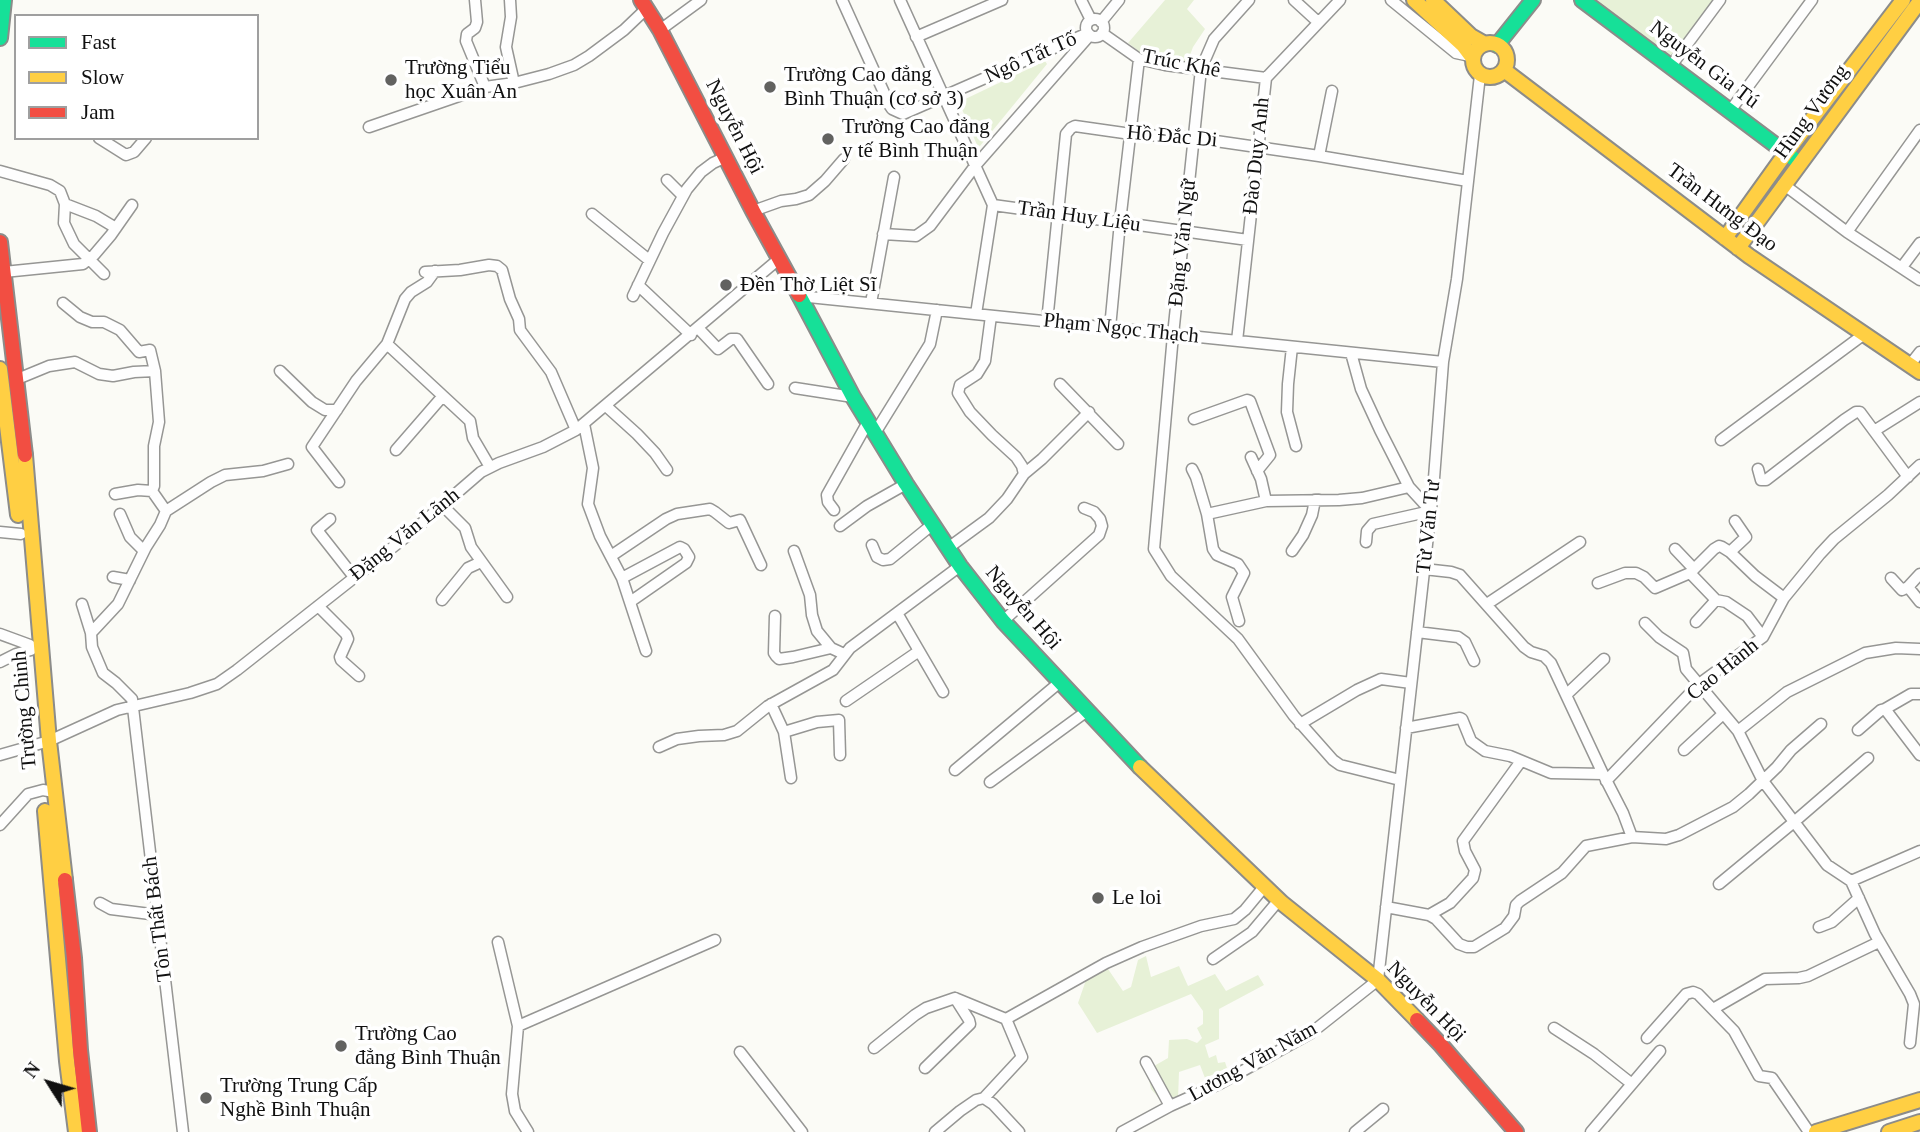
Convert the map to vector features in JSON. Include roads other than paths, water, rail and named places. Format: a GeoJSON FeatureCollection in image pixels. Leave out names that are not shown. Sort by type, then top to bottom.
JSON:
{"type":"FeatureCollection","features":[{"type":"Feature","properties":{"kind":"main road"},"geometry":{"type":"LineString","coordinates":[[0,38],[4,0]]}},
{"type":"Feature","properties":{"kind":"main road"},"geometry":{"type":"LineString","coordinates":[[1414,0],[1463,45],[1480,75],[1495,77],[1504,70],[1507,58],[1502,48],[1471,36],[1433,0]]}},
{"type":"Feature","properties":{"kind":"main road"},"geometry":{"type":"LineString","coordinates":[[1472,57],[1479,47],[1491,44],[1533,0]]}},
{"type":"Feature","properties":{"kind":"main road","name":"Nguyễn Gia Tú"},"geometry":{"type":"LineString","coordinates":[[1583,0],[1801,163]]}},
{"type":"Feature","properties":{"kind":"main road","name":"Hùng Vương"},"geometry":{"type":"LineString","coordinates":[[1725,238],[1903,0]]}},
{"type":"Feature","properties":{"kind":"main road","name":"Hùng Vương"},"geometry":{"type":"LineString","coordinates":[[1738,248],[1920,3]]}},
{"type":"Feature","properties":{"kind":"main road","name":"Nguyễn Hội"},"geometry":{"type":"LineString","coordinates":[[644,4],[853,397],[905,484],[960,566],[1003,621],[1139,768],[1264,887],[1378,980],[1441,1045],[1516,1132]]}},
{"type":"Feature","properties":{"kind":"main road","name":"Trần Hưng Đạo"},"geometry":{"type":"LineString","coordinates":[[1504,70],[1738,248],[1915,369]]}},
{"type":"Feature","properties":{"kind":"main road","name":"Trường Chinh"},"geometry":{"type":"LineString","coordinates":[[0,242],[11,349],[9,372],[21,534],[31,647],[44,742]]}},
{"type":"Feature","properties":{"kind":"main road","name":"Trường Chinh"},"geometry":{"type":"LineString","coordinates":[[9,372],[27,477],[64,1027],[76,1132]]}},
{"type":"Feature","properties":{"kind":"main road","name":"Trường Chinh"},"geometry":{"type":"LineString","coordinates":[[48,791],[74,958],[89,1132]]}},
{"type":"Feature","properties":{"kind":"main road"},"geometry":{"type":"LineString","coordinates":[[1816,1132],[1920,1100]]}},
{"type":"Feature","properties":{"kind":"main road"},"geometry":{"type":"LineString","coordinates":[[1889,1132],[1920,1122]]}},
{"type":"Feature","properties":{"kind":"street"},"geometry":{"type":"LineString","coordinates":[[475,0],[477,22],[467,34],[466,41],[485,87]]}},
{"type":"Feature","properties":{"kind":"street"},"geometry":{"type":"LineString","coordinates":[[510,0],[511,17],[506,47],[514,83]]}},
{"type":"Feature","properties":{"kind":"street"},"geometry":{"type":"LineString","coordinates":[[660,30],[701,0]]}},
{"type":"Feature","properties":{"kind":"street","name":"Ngô Tất Tố"},"geometry":{"type":"LineString","coordinates":[[842,0],[892,109],[902,114],[1089,34]]}},
{"type":"Feature","properties":{"kind":"street"},"geometry":{"type":"LineString","coordinates":[[900,0],[993,205],[976,314]]}},
{"type":"Feature","properties":{"kind":"street"},"geometry":{"type":"LineString","coordinates":[[916,37],[1003,0]]}},
{"type":"Feature","properties":{"kind":"street"},"geometry":{"type":"LineString","coordinates":[[1081,0],[1104,28],[1096,37],[1089,34]]}},
{"type":"Feature","properties":{"kind":"street"},"geometry":{"type":"LineString","coordinates":[[883,234],[916,236],[930,226],[975,166],[1089,34],[1087,24],[1096,21],[1119,0]]}},
{"type":"Feature","properties":{"kind":"street","name":"Đặng Văn Ngữ"},"geometry":{"type":"LineString","coordinates":[[1249,0],[1214,39],[1201,69],[1183,231],[1154,549],[1171,576],[1238,639],[1300,724],[1333,760],[1340,765],[1400,780]]}},
{"type":"Feature","properties":{"kind":"street"},"geometry":{"type":"LineString","coordinates":[[1294,0],[1318,22]]}},
{"type":"Feature","properties":{"kind":"street","name":"Đào Duy Anh"},"geometry":{"type":"LineString","coordinates":[[1237,341],[1266,78],[1340,0]]}},
{"type":"Feature","properties":{"kind":"street"},"geometry":{"type":"LineString","coordinates":[[1391,0],[1456,53],[1472,57]]}},
{"type":"Feature","properties":{"kind":"street"},"geometry":{"type":"LineString","coordinates":[[1671,66],[1720,0]]}},
{"type":"Feature","properties":{"kind":"street"},"geometry":{"type":"LineString","coordinates":[[1730,111],[1812,0]]}},
{"type":"Feature","properties":{"kind":"street"},"geometry":{"type":"LineString","coordinates":[[369,127],[485,87],[514,83],[574,65],[624,30],[644,4]]}},
{"type":"Feature","properties":{"kind":"street","name":"Trúc Khê"},"geometry":{"type":"LineString","coordinates":[[1102,33],[1139,59],[1266,78]]}},
{"type":"Feature","properties":{"kind":"street"},"geometry":{"type":"LineString","coordinates":[[1061,44],[1070,58]]}},
{"type":"Feature","properties":{"kind":"street"},"geometry":{"type":"LineString","coordinates":[[1111,328],[1139,59]]}},
{"type":"Feature","properties":{"kind":"street","name":"Từ Văn Tư"},"geometry":{"type":"LineString","coordinates":[[1378,980],[1431,511],[1443,362],[1457,279],[1480,75]]}},
{"type":"Feature","properties":{"kind":"street"},"geometry":{"type":"LineString","coordinates":[[1319,156],[1332,91]]}},
{"type":"Feature","properties":{"kind":"street","name":"Hồ Đắc Di"},"geometry":{"type":"LineString","coordinates":[[1047,322],[1066,134],[1075,126],[1131,134],[1195,138],[1468,181]]}},
{"type":"Feature","properties":{"kind":"street"},"geometry":{"type":"LineString","coordinates":[[1847,232],[1920,130]]}},
{"type":"Feature","properties":{"kind":"street"},"geometry":{"type":"LineString","coordinates":[[102,140],[126,155],[134,152],[144,140]]}},
{"type":"Feature","properties":{"kind":"street"},"geometry":{"type":"LineString","coordinates":[[633,296],[683,196],[701,172],[726,157]]}},
{"type":"Feature","properties":{"kind":"street"},"geometry":{"type":"LineString","coordinates":[[752,211],[808,195],[825,181],[844,159]]}},
{"type":"Feature","properties":{"kind":"street"},"geometry":{"type":"LineString","coordinates":[[0,171],[55,188],[63,196],[64,223],[74,244],[104,274]]}},
{"type":"Feature","properties":{"kind":"street"},"geometry":{"type":"LineString","coordinates":[[1770,176],[1847,232],[1920,280]]}},
{"type":"Feature","properties":{"kind":"street"},"geometry":{"type":"LineString","coordinates":[[871,303],[894,177]]}},
{"type":"Feature","properties":{"kind":"street"},"geometry":{"type":"LineString","coordinates":[[667,180],[683,196]]}},
{"type":"Feature","properties":{"kind":"street"},"geometry":{"type":"LineString","coordinates":[[65,204],[96,216],[116,228]]}},
{"type":"Feature","properties":{"kind":"street"},"geometry":{"type":"LineString","coordinates":[[4,272],[79,266],[89,260],[131,205]]}},
{"type":"Feature","properties":{"kind":"street","name":"Trần Huy Liệu"},"geometry":{"type":"LineString","coordinates":[[993,205],[1248,240]]}},
{"type":"Feature","properties":{"kind":"street"},"geometry":{"type":"LineString","coordinates":[[592,214],[649,260]]}},
{"type":"Feature","properties":{"kind":"street"},"geometry":{"type":"LineString","coordinates":[[1902,267],[1920,243]]}},
{"type":"Feature","properties":{"kind":"street","name":"Đặng Văn Lãnh"},"geometry":{"type":"LineString","coordinates":[[0,755],[44,742],[117,710],[190,693],[216,684],[443,506],[481,472],[580,427],[780,258]]}},
{"type":"Feature","properties":{"kind":"street"},"geometry":{"type":"LineString","coordinates":[[339,482],[312,447],[372,360],[387,344],[405,299],[427,282],[430,271],[497,266],[502,270],[519,319],[520,330],[551,372],[580,427],[593,468],[588,504],[593,520],[622,578],[646,651]]}},
{"type":"Feature","properties":{"kind":"street"},"geometry":{"type":"LineString","coordinates":[[638,285],[718,349],[733,338],[737,339],[768,384]]}},
{"type":"Feature","properties":{"kind":"street","name":"Phạm Ngọc Thạch"},"geometry":{"type":"LineString","coordinates":[[799,296],[1443,362]]}},
{"type":"Feature","properties":{"kind":"street"},"geometry":{"type":"LineString","coordinates":[[63,303],[80,317],[120,330],[139,352],[150,349],[155,371],[159,422],[153,446],[155,486],[152,491]]}},
{"type":"Feature","properties":{"kind":"street"},"geometry":{"type":"LineString","coordinates":[[834,510],[827,495],[930,344],[936,310]]}},
{"type":"Feature","properties":{"kind":"street"},"geometry":{"type":"LineString","coordinates":[[991,316],[983,366],[971,379],[960,385],[958,393],[970,412],[1016,457],[1024,474]]}},
{"type":"Feature","properties":{"kind":"street"},"geometry":{"type":"LineString","coordinates":[[1721,440],[1863,335]]}},
{"type":"Feature","properties":{"kind":"street"},"geometry":{"type":"LineString","coordinates":[[387,344],[470,421],[473,438],[489,467]]}},
{"type":"Feature","properties":{"kind":"street"},"geometry":{"type":"LineString","coordinates":[[1292,347],[1287,412],[1296,446]]}},
{"type":"Feature","properties":{"kind":"street"},"geometry":{"type":"LineString","coordinates":[[1915,369],[1920,352]]}},
{"type":"Feature","properties":{"kind":"street"},"geometry":{"type":"LineString","coordinates":[[1351,353],[1361,389],[1409,486],[1431,511],[1377,523],[1367,531],[1366,541]]}},
{"type":"Feature","properties":{"kind":"street"},"geometry":{"type":"LineString","coordinates":[[9,372],[75,362],[99,374],[113,376],[155,371]]}},
{"type":"Feature","properties":{"kind":"street"},"geometry":{"type":"LineString","coordinates":[[280,371],[312,402],[325,410],[337,410]]}},
{"type":"Feature","properties":{"kind":"street"},"geometry":{"type":"LineString","coordinates":[[1060,384],[1118,444]]}},
{"type":"Feature","properties":{"kind":"street"},"geometry":{"type":"LineString","coordinates":[[796,388],[853,397]]}},
{"type":"Feature","properties":{"kind":"street"},"geometry":{"type":"LineString","coordinates":[[396,450],[442,397]]}},
{"type":"Feature","properties":{"kind":"street"},"geometry":{"type":"LineString","coordinates":[[1194,419],[1250,401],[1270,455],[1257,471]]}},
{"type":"Feature","properties":{"kind":"street"},"geometry":{"type":"LineString","coordinates":[[1874,431],[1920,402]]}},
{"type":"Feature","properties":{"kind":"street"},"geometry":{"type":"LineString","coordinates":[[606,406],[638,434],[667,470]]}},
{"type":"Feature","properties":{"kind":"street"},"geometry":{"type":"LineString","coordinates":[[948,548],[989,518],[1007,499],[1024,474],[1089,412]]}},
{"type":"Feature","properties":{"kind":"street"},"geometry":{"type":"LineString","coordinates":[[1758,470],[1761,480],[1766,480],[1856,412],[1860,412],[1908,477]]}},
{"type":"Feature","properties":{"kind":"street"},"geometry":{"type":"LineString","coordinates":[[1251,457],[1261,479],[1266,501]]}},
{"type":"Feature","properties":{"kind":"street"},"geometry":{"type":"LineString","coordinates":[[91,633],[112,612],[166,511],[225,475],[263,471],[288,464]]}},
{"type":"Feature","properties":{"kind":"street","name":"Cao Hành"},"geometry":{"type":"LineString","coordinates":[[1605,778],[1699,684],[1763,637],[1784,598],[1826,547],[1920,465]]}},
{"type":"Feature","properties":{"kind":"street"},"geometry":{"type":"LineString","coordinates":[[1192,469],[1207,514],[1213,549],[1221,558],[1238,564],[1244,573],[1232,597],[1240,621]]}},
{"type":"Feature","properties":{"kind":"street"},"geometry":{"type":"LineString","coordinates":[[840,526],[867,506],[905,484]]}},
{"type":"Feature","properties":{"kind":"street"},"geometry":{"type":"LineString","coordinates":[[1207,514],[1266,501],[1362,498],[1409,486]]}},
{"type":"Feature","properties":{"kind":"street"},"geometry":{"type":"LineString","coordinates":[[115,494],[138,490],[152,491]]}},
{"type":"Feature","properties":{"kind":"street"},"geometry":{"type":"LineString","coordinates":[[152,491],[166,511]]}},
{"type":"Feature","properties":{"kind":"street"},"geometry":{"type":"LineString","coordinates":[[1292,551],[1303,535],[1315,500]]}},
{"type":"Feature","properties":{"kind":"street"},"geometry":{"type":"LineString","coordinates":[[443,506],[465,528],[471,547],[507,597]]}},
{"type":"Feature","properties":{"kind":"street"},"geometry":{"type":"LineString","coordinates":[[1003,621],[1099,535],[1102,526],[1100,519],[1094,512],[1084,508]]}},
{"type":"Feature","properties":{"kind":"street"},"geometry":{"type":"LineString","coordinates":[[611,556],[666,519],[677,514],[710,509],[729,523],[740,520],[761,565]]}},
{"type":"Feature","properties":{"kind":"street"},"geometry":{"type":"LineString","coordinates":[[120,514],[130,537],[145,551]]}},
{"type":"Feature","properties":{"kind":"street"},"geometry":{"type":"LineString","coordinates":[[330,519],[317,530],[354,577]]}},
{"type":"Feature","properties":{"kind":"street"},"geometry":{"type":"LineString","coordinates":[[1730,552],[1746,537],[1735,522]]}},
{"type":"Feature","properties":{"kind":"street"},"geometry":{"type":"LineString","coordinates":[[872,545],[877,557],[890,559],[933,524]]}},
{"type":"Feature","properties":{"kind":"street"},"geometry":{"type":"LineString","coordinates":[[0,532],[21,534]]}},
{"type":"Feature","properties":{"kind":"street"},"geometry":{"type":"LineString","coordinates":[[1487,604],[1580,542]]}},
{"type":"Feature","properties":{"kind":"street"},"geometry":{"type":"LineString","coordinates":[[1598,583],[1625,573],[1636,573],[1655,588],[1692,571],[1718,546],[1730,552],[1784,598]]}},
{"type":"Feature","properties":{"kind":"street"},"geometry":{"type":"LineString","coordinates":[[622,578],[674,548],[680,547],[689,557],[686,563],[631,602]]}},
{"type":"Feature","properties":{"kind":"street"},"geometry":{"type":"LineString","coordinates":[[1675,549],[1716,600],[1735,607],[1763,637]]}},
{"type":"Feature","properties":{"kind":"street"},"geometry":{"type":"LineString","coordinates":[[794,551],[810,595],[817,631],[831,648],[844,654]]}},
{"type":"Feature","properties":{"kind":"street"},"geometry":{"type":"LineString","coordinates":[[442,600],[468,568],[481,562]]}},
{"type":"Feature","properties":{"kind":"street"},"geometry":{"type":"LineString","coordinates":[[659,747],[677,739],[724,735],[737,731],[771,704],[834,670],[844,654],[960,566]]}},
{"type":"Feature","properties":{"kind":"street"},"geometry":{"type":"LineString","coordinates":[[1424,569],[1460,575],[1524,647],[1544,656],[1551,663],[1632,837]]}},
{"type":"Feature","properties":{"kind":"street"},"geometry":{"type":"LineString","coordinates":[[1891,578],[1902,590],[1920,574]]}},
{"type":"Feature","properties":{"kind":"street"},"geometry":{"type":"LineString","coordinates":[[113,577],[130,580]]}},
{"type":"Feature","properties":{"kind":"street"},"geometry":{"type":"LineString","coordinates":[[1908,587],[1920,602]]}},
{"type":"Feature","properties":{"kind":"street"},"geometry":{"type":"LineString","coordinates":[[1696,622],[1716,600]]}},
{"type":"Feature","properties":{"kind":"street"},"geometry":{"type":"LineString","coordinates":[[82,604],[91,633],[92,647],[103,673],[132,699],[133,706]]}},
{"type":"Feature","properties":{"kind":"street"},"geometry":{"type":"LineString","coordinates":[[317,606],[346,634],[348,639],[341,660],[359,677]]}},
{"type":"Feature","properties":{"kind":"street"},"geometry":{"type":"LineString","coordinates":[[897,613],[943,692]]}},
{"type":"Feature","properties":{"kind":"street"},"geometry":{"type":"LineString","coordinates":[[775,616],[774,653],[779,659],[831,648]]}},
{"type":"Feature","properties":{"kind":"street"},"geometry":{"type":"LineString","coordinates":[[1645,623],[1659,637],[1683,653],[1684,666],[1738,731],[1763,781],[1827,865],[1851,881],[1879,942],[1914,1004],[1910,1043]]}},
{"type":"Feature","properties":{"kind":"street"},"geometry":{"type":"LineString","coordinates":[[1417,632],[1458,637],[1465,642],[1474,661]]}},
{"type":"Feature","properties":{"kind":"street"},"geometry":{"type":"LineString","coordinates":[[0,634],[31,647]]}},
{"type":"Feature","properties":{"kind":"street"},"geometry":{"type":"LineString","coordinates":[[0,662],[31,647]]}},
{"type":"Feature","properties":{"kind":"street"},"geometry":{"type":"LineString","coordinates":[[1738,731],[1787,692],[1865,653],[1896,648],[1920,649]]}},
{"type":"Feature","properties":{"kind":"street"},"geometry":{"type":"LineString","coordinates":[[846,701],[919,651]]}},
{"type":"Feature","properties":{"kind":"street"},"geometry":{"type":"LineString","coordinates":[[1566,695],[1604,659]]}},
{"type":"Feature","properties":{"kind":"street"},"geometry":{"type":"LineString","coordinates":[[1300,724],[1381,679],[1411,683]]}},
{"type":"Feature","properties":{"kind":"street"},"geometry":{"type":"LineString","coordinates":[[955,770],[1060,682]]}},
{"type":"Feature","properties":{"kind":"street"},"geometry":{"type":"LineString","coordinates":[[1857,730],[1881,710],[1911,694],[1920,694]]}},
{"type":"Feature","properties":{"kind":"street"},"geometry":{"type":"LineString","coordinates":[[771,704],[784,732],[790,778]]}},
{"type":"Feature","properties":{"kind":"street","name":"Tôn Thất Bách"},"geometry":{"type":"LineString","coordinates":[[133,706],[183,1132]]}},
{"type":"Feature","properties":{"kind":"street"},"geometry":{"type":"LineString","coordinates":[[1885,709],[1920,755]]}},
{"type":"Feature","properties":{"kind":"street"},"geometry":{"type":"LineString","coordinates":[[990,782],[1087,711]]}},
{"type":"Feature","properties":{"kind":"street"},"geometry":{"type":"LineString","coordinates":[[1684,750],[1723,713]]}},
{"type":"Feature","properties":{"kind":"street"},"geometry":{"type":"LineString","coordinates":[[1406,727],[1460,718],[1471,741],[1492,753],[1510,756],[1550,773],[1605,778]]}},
{"type":"Feature","properties":{"kind":"street"},"geometry":{"type":"LineString","coordinates":[[784,732],[817,722],[839,720],[840,755]]}},
{"type":"Feature","properties":{"kind":"street"},"geometry":{"type":"LineString","coordinates":[[1386,907],[1429,915],[1459,944],[1474,947],[1505,928],[1514,916],[1516,905],[1562,873],[1586,846],[1632,837],[1666,839],[1732,807],[1763,781],[1791,750],[1821,724]]}},
{"type":"Feature","properties":{"kind":"street"},"geometry":{"type":"LineString","coordinates":[[1719,884],[1868,758]]}},
{"type":"Feature","properties":{"kind":"street"},"geometry":{"type":"LineString","coordinates":[[1429,915],[1450,903],[1473,878],[1475,870],[1463,841],[1521,761]]}},
{"type":"Feature","properties":{"kind":"street"},"geometry":{"type":"LineString","coordinates":[[0,825],[22,798],[32,792],[48,791]]}},
{"type":"Feature","properties":{"kind":"street"},"geometry":{"type":"LineString","coordinates":[[1851,881],[1920,852]]}},
{"type":"Feature","properties":{"kind":"street"},"geometry":{"type":"LineString","coordinates":[[1006,1019],[1106,962],[1201,926],[1234,919],[1264,887]]}},
{"type":"Feature","properties":{"kind":"street"},"geometry":{"type":"LineString","coordinates":[[1819,927],[1832,922],[1859,898]]}},
{"type":"Feature","properties":{"kind":"street"},"geometry":{"type":"LineString","coordinates":[[1213,959],[1252,932],[1279,900]]}},
{"type":"Feature","properties":{"kind":"street"},"geometry":{"type":"LineString","coordinates":[[100,903],[111,909],[158,915]]}},
{"type":"Feature","properties":{"kind":"street"},"geometry":{"type":"LineString","coordinates":[[518,1026],[715,940]]}},
{"type":"Feature","properties":{"kind":"street"},"geometry":{"type":"LineString","coordinates":[[498,942],[518,1026],[512,1094],[515,1111],[527,1131]]}},
{"type":"Feature","properties":{"kind":"street"},"geometry":{"type":"LineString","coordinates":[[1713,1009],[1765,979],[1808,976],[1879,942]]}},
{"type":"Feature","properties":{"kind":"street","name":"Lương Văn Năm"},"geometry":{"type":"LineString","coordinates":[[1122,1132],[1219,1084],[1311,1032],[1378,980]]}},
{"type":"Feature","properties":{"kind":"street"},"geometry":{"type":"LineString","coordinates":[[1647,1038],[1686,994],[1698,994],[1734,1031],[1759,1076],[1772,1077],[1809,1132]]}},
{"type":"Feature","properties":{"kind":"street"},"geometry":{"type":"LineString","coordinates":[[925,1068],[970,1024],[955,998]]}},
{"type":"Feature","properties":{"kind":"street"},"geometry":{"type":"LineString","coordinates":[[874,1048],[926,1008],[955,998],[1006,1019],[1022,1057],[984,1098],[968,1105],[935,1132]]}},
{"type":"Feature","properties":{"kind":"street"},"geometry":{"type":"LineString","coordinates":[[1555,1028],[1632,1084]]}},
{"type":"Feature","properties":{"kind":"street"},"geometry":{"type":"LineString","coordinates":[[1591,1132],[1660,1051]]}},
{"type":"Feature","properties":{"kind":"street"},"geometry":{"type":"LineString","coordinates":[[740,1052],[802,1132]]}},
{"type":"Feature","properties":{"kind":"street"},"geometry":{"type":"LineString","coordinates":[[1146,1062],[1170,1106]]}},
{"type":"Feature","properties":{"kind":"street"},"geometry":{"type":"LineString","coordinates":[[984,1098],[1019,1132]]}},
{"type":"Feature","properties":{"kind":"street"},"geometry":{"type":"LineString","coordinates":[[1355,1132],[1383,1109]]}},
{"type":"Feature","properties":{"kind":"place","name":"Trường Tiểu học Xuân An"},"geometry":{"type":"Point","coordinates":[391,80]}},
{"type":"Feature","properties":{"kind":"place","name":"Trường Cao đẳng Bình Thuận (cơ sở 3)"},"geometry":{"type":"Point","coordinates":[770,87]}},
{"type":"Feature","properties":{"kind":"place","name":"Trường Cao đẳng y tế Bình Thuận"},"geometry":{"type":"Point","coordinates":[828,139]}},
{"type":"Feature","properties":{"kind":"place","name":"Đền Thờ Liệt Sĩ"},"geometry":{"type":"Point","coordinates":[726,285]}},
{"type":"Feature","properties":{"kind":"place","name":"Le loi"},"geometry":{"type":"Point","coordinates":[1098,898]}},
{"type":"Feature","properties":{"kind":"place","name":"Trường Cao đẳng Bình Thuận"},"geometry":{"type":"Point","coordinates":[341,1046]}},
{"type":"Feature","properties":{"kind":"place","name":"Trường Trung Cấp Nghề Bình Thuận"},"geometry":{"type":"Point","coordinates":[206,1098]}}]}
